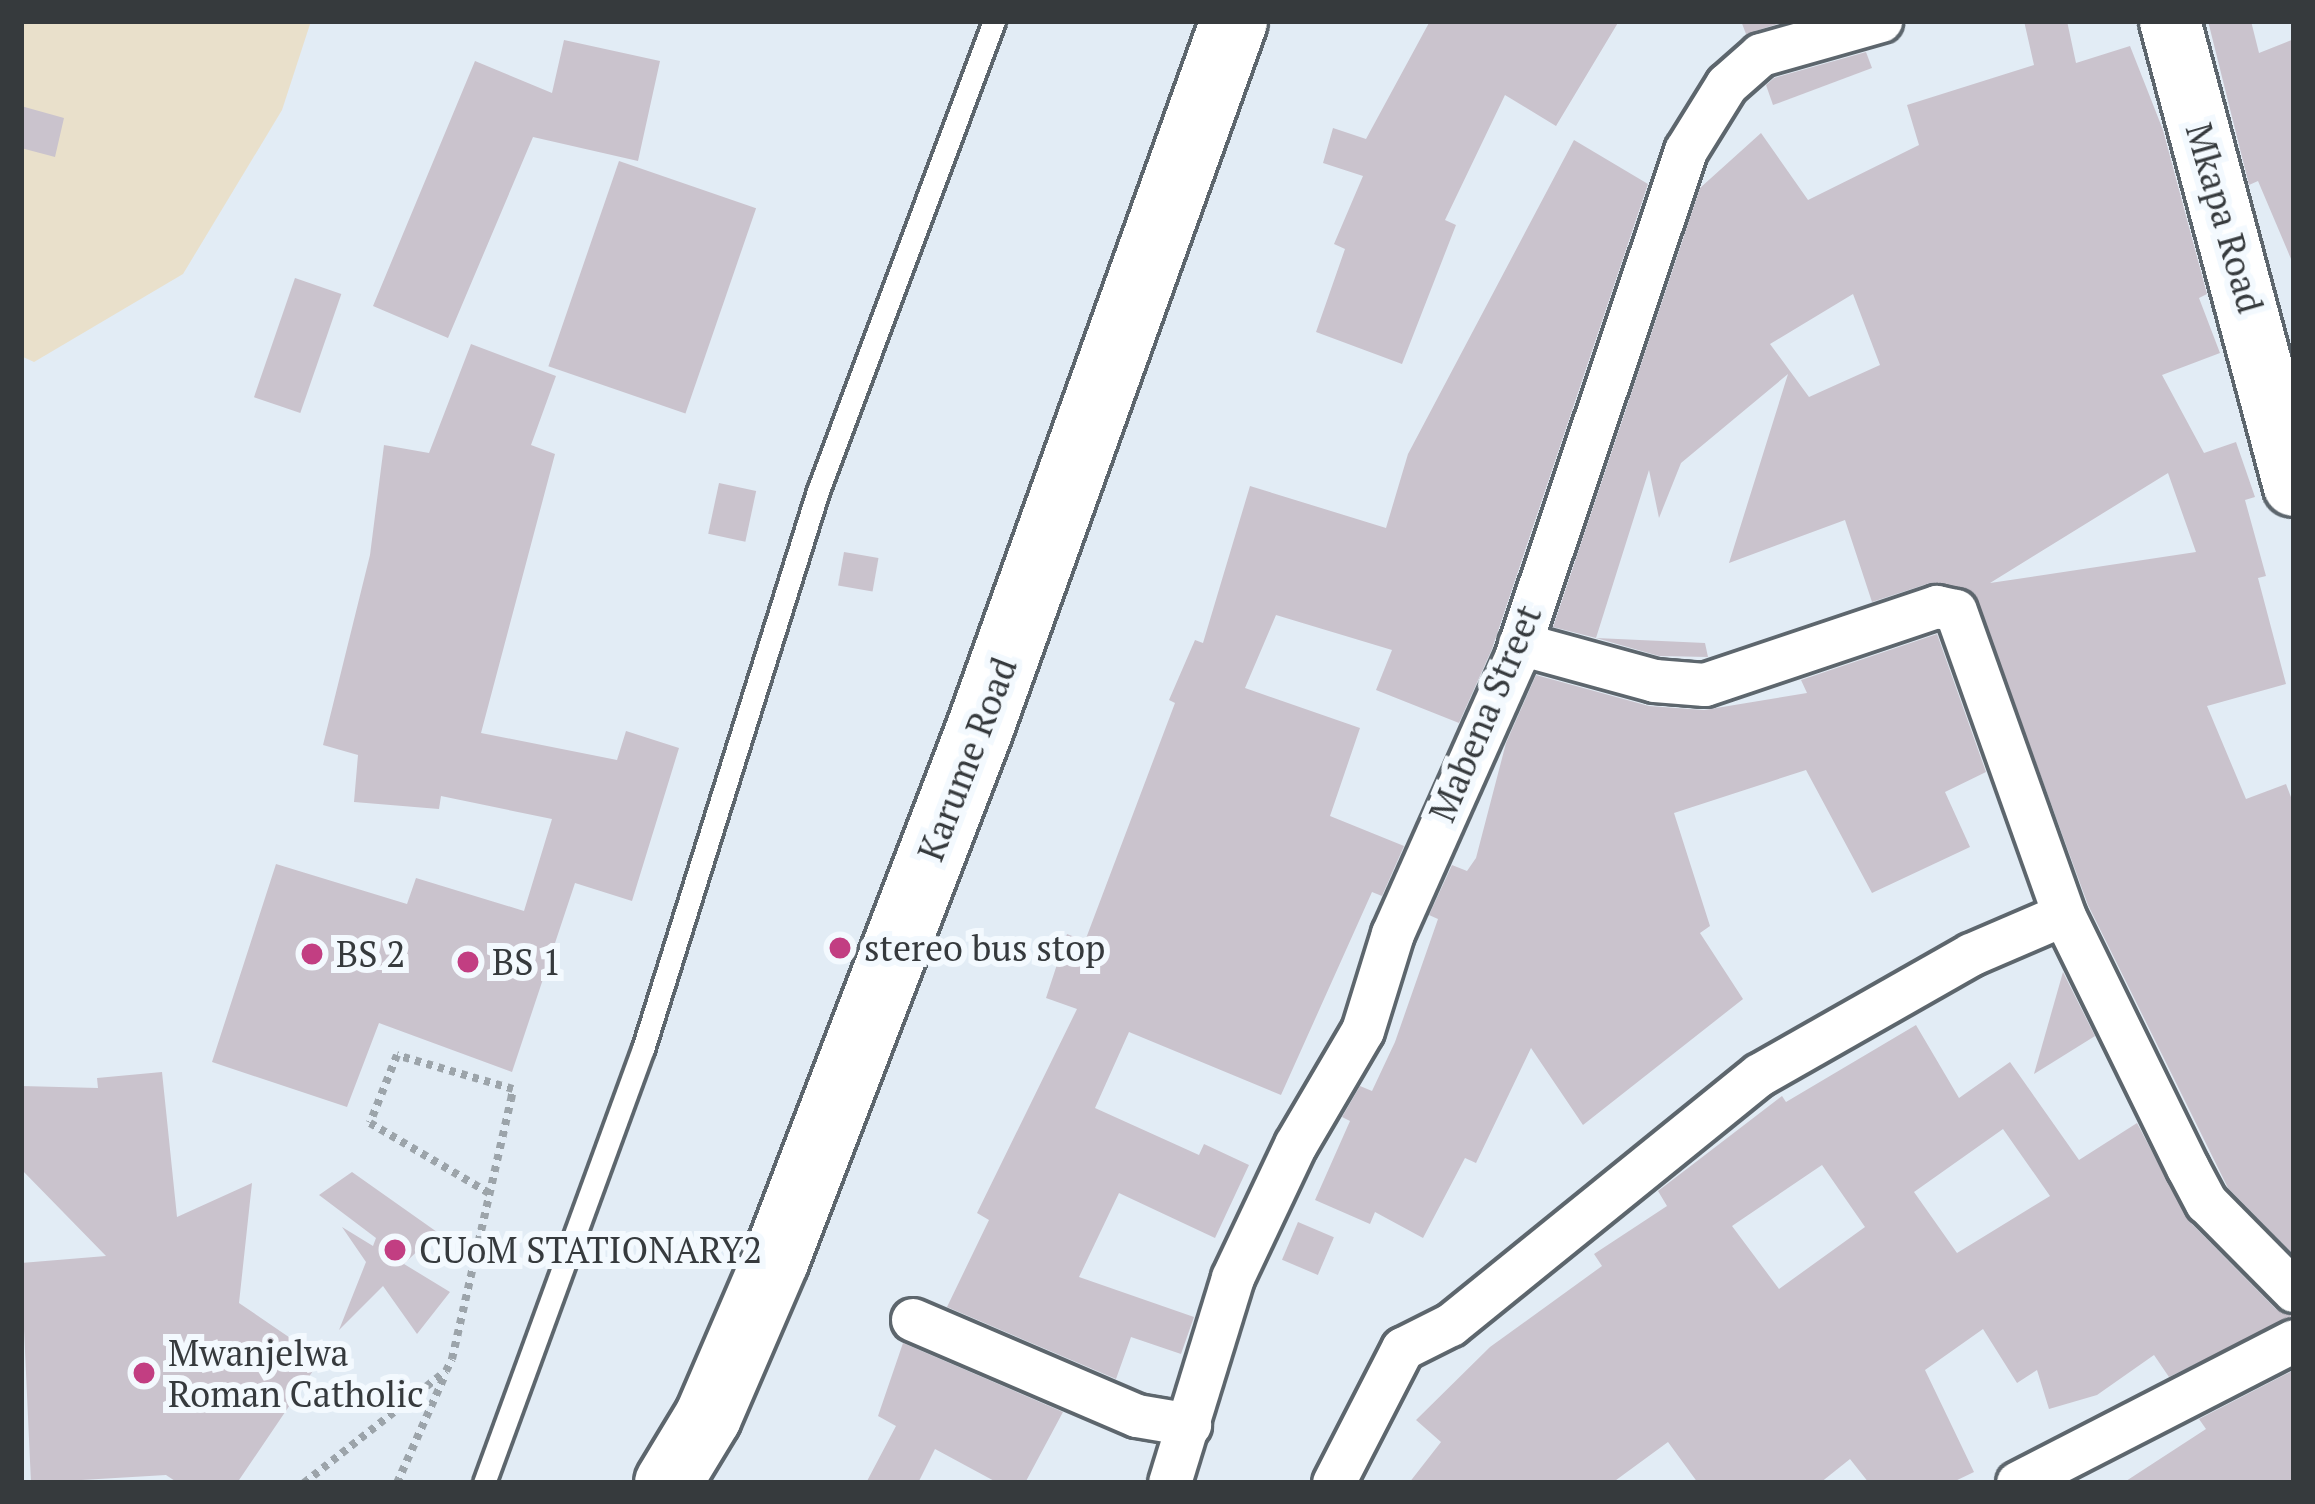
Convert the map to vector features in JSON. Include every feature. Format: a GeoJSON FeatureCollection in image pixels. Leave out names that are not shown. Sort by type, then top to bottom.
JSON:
{"type":"FeatureCollection","features":[{"type":"Feature","properties":{"kind":"highway","name":"Karume Road"},"geometry":{"type":"LineString","coordinates":[[668,1483],[709,1417],[784,1237],[979,731],[1234,21]]}},
{"type":"Feature","properties":{"kind":"street","name":"Mabena Street"},"geometry":{"type":"LineString","coordinates":[[1170,1483],[1233,1278],[1296,1145],[1363,1031],[1393,934],[1520,644],[1686,151],[1727,85],[1761,55],[1881,21]]}},
{"type":"Feature","properties":{"kind":"street","name":"Mkapa Road"},"geometry":{"type":"LineString","coordinates":[[2170,21],[2283,381],[2294,486]]}},
{"type":"Feature","properties":{"kind":"street"},"geometry":{"type":"LineString","coordinates":[[1520,644],[1655,681],[1705,685],[1947,605],[1963,624],[2065,915],[2207,1203],[2294,1291]]}},
{"type":"Feature","properties":{"kind":"street"},"geometry":{"type":"LineString","coordinates":[[1334,1483],[1403,1349],[1451,1325],[1760,1075],[1971,955],[2065,915]]}},
{"type":"Feature","properties":{"kind":"street"},"geometry":{"type":"LineString","coordinates":[[913,1320],[1137,1416],[1189,1432]]}},
{"type":"Feature","properties":{"kind":"street"},"geometry":{"type":"LineString","coordinates":[[2018,1483],[2294,1341]]}},
{"type":"Feature","properties":{"kind":"lane"},"geometry":{"type":"LineString","coordinates":[[484,1483],[650,1027],[818,490],[994,21]]}},
{"type":"Feature","properties":{"kind":"path"},"geometry":{"type":"LineString","coordinates":[[397,1483],[446,1371],[489,1193],[513,1089],[397,1055],[370,1124],[489,1193]]}},
{"type":"Feature","properties":{"kind":"path"},"geometry":{"type":"LineString","coordinates":[[304,1483],[446,1371]]}},
{"type":"Feature","properties":{"kind":"shaded area"},"geometry":{"type":"Polygon","coordinates":[[[21,21],[311,21],[282,110],[183,274],[34,362],[21,356],[21,21]]]}},
{"type":"Feature","properties":{"kind":"building"},"geometry":{"type":"Polygon","coordinates":[[[1430,21],[1619,21],[1556,126],[1505,95],[1445,220],[1456,225],[1402,364],[1316,332],[1345,249],[1334,244],[1363,176],[1323,163],[1333,128],[1366,139],[1430,21]]]}},
{"type":"Feature","properties":{"kind":"building"},"geometry":{"type":"Polygon","coordinates":[[[1741,21],[1787,21],[1746,34],[1741,21]]]}},
{"type":"Feature","properties":{"kind":"building"},"geometry":{"type":"Polygon","coordinates":[[[2024,21],[2067,21],[2076,63],[2130,46],[2163,130],[2207,294],[2199,298],[2220,353],[2162,375],[2204,453],[2236,442],[2255,497],[2245,500],[2266,576],[2258,578],[2286,684],[2207,706],[2246,799],[2286,784],[2294,805],[2294,1255],[2228,1188],[2088,905],[1974,593],[1930,583],[1872,602],[1845,520],[1729,563],[1788,374],[1681,463],[1659,518],[1649,470],[1596,638],[1553,627],[1700,188],[1761,133],[1808,200],[1919,145],[1907,105],[2034,65],[2024,21]],[[1853,294],[1770,344],[1809,397],[1880,365],[1853,294]],[[2168,473],[1990,583],[2196,552],[2168,473]]]}},
{"type":"Feature","properties":{"kind":"building"},"geometry":{"type":"Polygon","coordinates":[[[2208,21],[2251,21],[2259,53],[2294,39],[2294,266],[2258,181],[2249,185],[2208,21]]]}},
{"type":"Feature","properties":{"kind":"building"},"geometry":{"type":"Polygon","coordinates":[[[564,40],[660,61],[638,161],[533,137],[448,338],[373,306],[475,61],[552,93],[564,40]]]}},
{"type":"Feature","properties":{"kind":"building"},"geometry":{"type":"Polygon","coordinates":[[[1866,52],[1872,68],[1773,105],[1766,85],[1774,78],[1866,52]]]}},
{"type":"Feature","properties":{"kind":"building"},"geometry":{"type":"Polygon","coordinates":[[[21,106],[64,118],[55,157],[21,148],[21,106]]]}},
{"type":"Feature","properties":{"kind":"building"},"geometry":{"type":"Polygon","coordinates":[[[1574,140],[1648,184],[1492,649],[1459,723],[1376,690],[1392,650],[1276,615],[1245,688],[1360,728],[1330,816],[1404,846],[1382,896],[1372,892],[1281,1095],[1129,1032],[1095,1108],[1199,1155],[1204,1144],[1249,1165],[1215,1238],[1119,1193],[1079,1277],[1194,1317],[1181,1354],[1131,1337],[1116,1379],[947,1307],[989,1220],[977,1213],[1077,1009],[1046,998],[1067,934],[1085,941],[1175,703],[1169,700],[1195,640],[1203,643],[1250,486],[1386,528],[1408,454],[1574,140]]]}},
{"type":"Feature","properties":{"kind":"building"},"geometry":{"type":"Polygon","coordinates":[[[619,161],[756,208],[685,413],[548,366],[619,161]]]}},
{"type":"Feature","properties":{"kind":"building"},"geometry":{"type":"Polygon","coordinates":[[[295,278],[341,294],[300,413],[254,397],[295,278]]]}},
{"type":"Feature","properties":{"kind":"building"},"geometry":{"type":"Polygon","coordinates":[[[471,344],[556,376],[531,445],[555,454],[481,733],[617,760],[626,731],[679,748],[632,901],[575,883],[512,1072],[379,1023],[347,1107],[212,1062],[276,864],[407,904],[416,878],[524,911],[552,819],[441,796],[439,809],[354,802],[358,755],[323,745],[370,555],[384,445],[429,453],[471,344]]]}},
{"type":"Feature","properties":{"kind":"building"},"geometry":{"type":"Polygon","coordinates":[[[719,483],[756,491],[745,542],[708,534],[719,483]]]}},
{"type":"Feature","properties":{"kind":"building"},"geometry":{"type":"Polygon","coordinates":[[[844,552],[878,558],[873,592],[838,585],[844,552]]]}},
{"type":"Feature","properties":{"kind":"building"},"geometry":{"type":"Polygon","coordinates":[[[1937,634],[1986,772],[1945,792],[1970,847],[1872,893],[1806,770],[1674,813],[1710,926],[1700,933],[1743,999],[1583,1125],[1531,1048],[1476,1163],[1465,1158],[1423,1238],[1375,1212],[1370,1224],[1315,1200],[1350,1121],[1342,1117],[1360,1086],[1372,1091],[1395,1042],[1438,919],[1429,915],[1452,865],[1467,871],[1476,858],[1506,743],[1536,675],[1649,706],[1704,710],[1807,693],[1801,680],[1937,634]]]}},
{"type":"Feature","properties":{"kind":"building"},"geometry":{"type":"Polygon","coordinates":[[[1596,638],[1705,643],[1708,657],[1659,656],[1596,638]]]}},
{"type":"Feature","properties":{"kind":"building"},"geometry":{"type":"Polygon","coordinates":[[[2063,972],[2095,1036],[2034,1074],[2063,972]]]}},
{"type":"Feature","properties":{"kind":"building"},"geometry":{"type":"Polygon","coordinates":[[[1916,1025],[1959,1098],[2010,1062],[2079,1160],[2137,1123],[2188,1220],[2276,1309],[2293,1316],[2169,1377],[2154,1355],[2097,1395],[2049,1409],[2037,1370],[2017,1383],[1983,1329],[1925,1370],[1974,1472],[1951,1483],[1869,1483],[1850,1459],[1820,1483],[1698,1483],[1668,1442],[1612,1483],[1409,1483],[1441,1442],[1416,1420],[1490,1347],[1602,1266],[1594,1254],[1667,1206],[1658,1191],[1782,1096],[1786,1102],[1916,1025]],[[2003,1129],[1914,1192],[1957,1253],[2050,1196],[2003,1129]],[[1822,1165],[1732,1226],[1779,1289],[1865,1227],[1822,1165]]]}},
{"type":"Feature","properties":{"kind":"building"},"geometry":{"type":"Polygon","coordinates":[[[162,1072],[177,1217],[252,1183],[239,1303],[321,1359],[237,1483],[178,1483],[166,1475],[31,1483],[21,1263],[106,1256],[21,1169],[21,1086],[98,1088],[97,1078],[162,1072]]]}},
{"type":"Feature","properties":{"kind":"building","name":"CUoM STATIONARY2"},"geometry":{"type":"Polygon","coordinates":[[[352,1172],[437,1232],[404,1264],[450,1292],[417,1334],[383,1286],[339,1330],[366,1262],[342,1227],[373,1246],[376,1238],[319,1195],[352,1172]]]}},
{"type":"Feature","properties":{"kind":"building"},"geometry":{"type":"Polygon","coordinates":[[[1298,1222],[1334,1237],[1318,1275],[1282,1260],[1298,1222]]]}},
{"type":"Feature","properties":{"kind":"building"},"geometry":{"type":"Polygon","coordinates":[[[903,1343],[1063,1412],[1025,1483],[998,1483],[935,1449],[918,1483],[866,1483],[896,1426],[878,1416],[903,1343]]]}},
{"type":"Feature","properties":{"kind":"building"},"geometry":{"type":"Polygon","coordinates":[[[2294,1370],[2294,1483],[2123,1483],[2206,1429],[2199,1419],[2294,1370]]]}},
{"type":"Feature","properties":{"kind":"place","name":"stereo bus stop"},"geometry":{"type":"Point","coordinates":[840,948]}},
{"type":"Feature","properties":{"kind":"place","name":"BS 2"},"geometry":{"type":"Point","coordinates":[312,954]}},
{"type":"Feature","properties":{"kind":"place","name":"BS 1"},"geometry":{"type":"Point","coordinates":[468,962]}},
{"type":"Feature","properties":{"kind":"place","name":"CUoM STATIONARY2"},"geometry":{"type":"Point","coordinates":[395,1250]}},
{"type":"Feature","properties":{"kind":"place","name":"Mwanjelwa Roman Catholic"},"geometry":{"type":"Point","coordinates":[144,1373]}}]}
